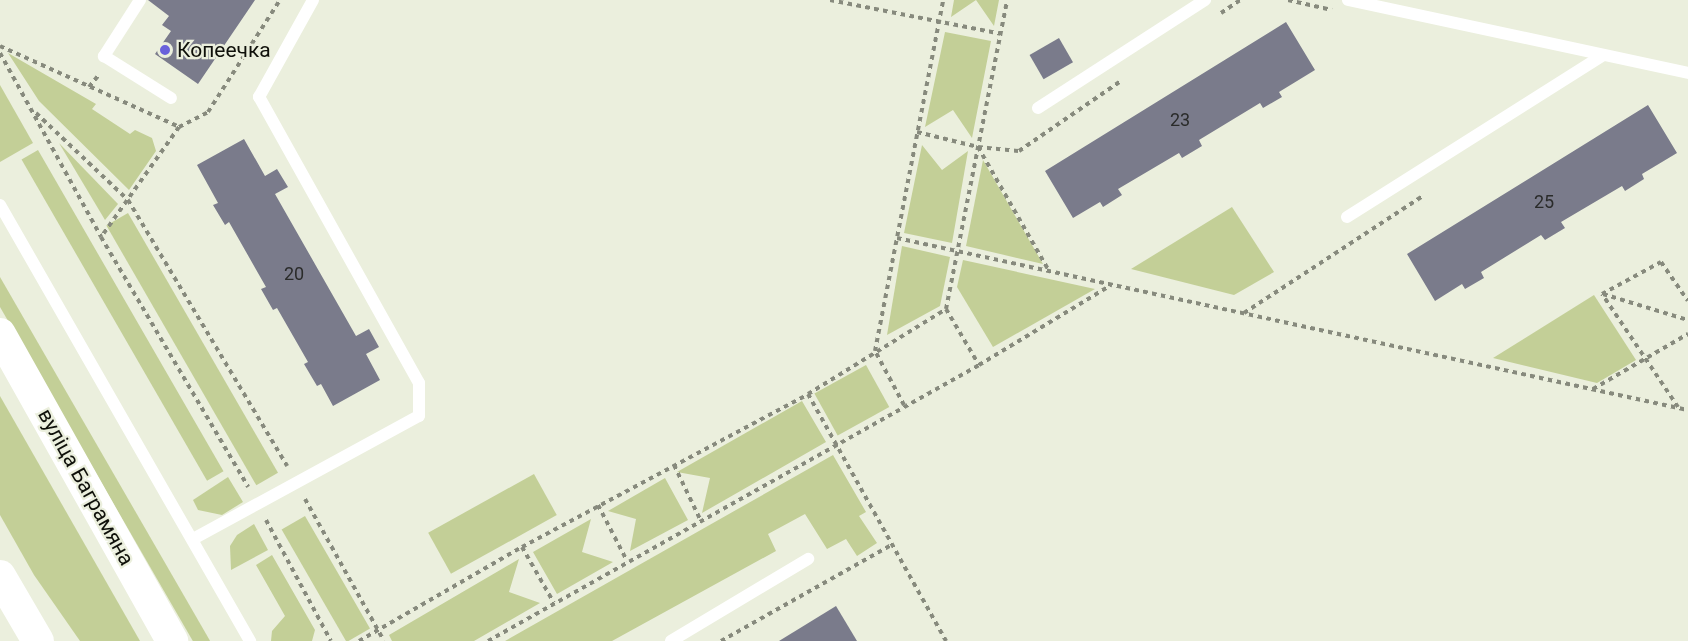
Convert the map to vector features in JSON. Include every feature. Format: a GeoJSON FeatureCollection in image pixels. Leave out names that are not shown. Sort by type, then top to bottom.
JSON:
{"type":"FeatureCollection","features":[{"type":"Feature","properties":{"kind":"street","name":"вуліца Баграмяна"},"geometry":{"type":"LineString","coordinates":[[0,334],[172,641]]}},
{"type":"Feature","properties":{"kind":"street"},"geometry":{"type":"LineString","coordinates":[[0,576],[38,641]]}},
{"type":"Feature","properties":{"kind":"lane"},"geometry":{"type":"LineString","coordinates":[[140,0],[104,56],[171,98]]}},
{"type":"Feature","properties":{"kind":"lane"},"geometry":{"type":"LineString","coordinates":[[193,539],[419,416],[419,383],[259,97],[313,0]]}},
{"type":"Feature","properties":{"kind":"lane"},"geometry":{"type":"LineString","coordinates":[[1038,108],[1205,0]]}},
{"type":"Feature","properties":{"kind":"lane"},"geometry":{"type":"LineString","coordinates":[[1348,0],[1688,73]]}},
{"type":"Feature","properties":{"kind":"lane"},"geometry":{"type":"LineString","coordinates":[[1347,217],[1603,55]]}},
{"type":"Feature","properties":{"kind":"lane"},"geometry":{"type":"LineString","coordinates":[[0,205],[250,641]]}},
{"type":"Feature","properties":{"kind":"lane"},"geometry":{"type":"LineString","coordinates":[[671,641],[808,559]]}},
{"type":"Feature","properties":{"kind":"path"},"geometry":{"type":"LineString","coordinates":[[101,237],[179,127],[208,112],[280,0]]}},
{"type":"Feature","properties":{"kind":"path"},"geometry":{"type":"LineString","coordinates":[[830,0],[1000,34]]}},
{"type":"Feature","properties":{"kind":"path"},"geometry":{"type":"LineString","coordinates":[[904,405],[875,351],[943,0]]}},
{"type":"Feature","properties":{"kind":"path"},"geometry":{"type":"LineString","coordinates":[[980,365],[946,309],[1007,0]]}},
{"type":"Feature","properties":{"kind":"path"},"geometry":{"type":"LineString","coordinates":[[0,46],[179,127]]}},
{"type":"Feature","properties":{"kind":"path"},"geometry":{"type":"LineString","coordinates":[[0,53],[34,110],[101,237],[258,505],[331,641]]}},
{"type":"Feature","properties":{"kind":"path"},"geometry":{"type":"LineString","coordinates":[[34,110],[128,200],[296,483],[384,641]]}},
{"type":"Feature","properties":{"kind":"path"},"geometry":{"type":"LineString","coordinates":[[917,132],[978,147],[1050,271]]}},
{"type":"Feature","properties":{"kind":"path"},"geometry":{"type":"LineString","coordinates":[[897,238],[1688,410]]}},
{"type":"Feature","properties":{"kind":"path"},"geometry":{"type":"LineString","coordinates":[[1602,294],[1661,262],[1688,302]]}},
{"type":"Feature","properties":{"kind":"path"},"geometry":{"type":"LineString","coordinates":[[488,641],[904,405],[980,365],[1111,285]]}},
{"type":"Feature","properties":{"kind":"path"},"geometry":{"type":"LineString","coordinates":[[1602,294],[1679,408]]}},
{"type":"Feature","properties":{"kind":"path"},"geometry":{"type":"LineString","coordinates":[[1602,294],[1688,320]]}},
{"type":"Feature","properties":{"kind":"path"},"geometry":{"type":"LineString","coordinates":[[359,641],[598,505],[808,393],[946,309]]}},
{"type":"Feature","properties":{"kind":"path"},"geometry":{"type":"LineString","coordinates":[[1592,389],[1688,334]]}},
{"type":"Feature","properties":{"kind":"path"},"geometry":{"type":"LineString","coordinates":[[808,393],[946,641]]}},
{"type":"Feature","properties":{"kind":"path"},"geometry":{"type":"LineString","coordinates":[[674,465],[701,521]]}},
{"type":"Feature","properties":{"kind":"path"},"geometry":{"type":"LineString","coordinates":[[598,505],[627,561]]}},
{"type":"Feature","properties":{"kind":"path"},"geometry":{"type":"LineString","coordinates":[[721,641],[893,544]]}},
{"type":"Feature","properties":{"kind":"path"},"geometry":{"type":"LineString","coordinates":[[522,547],[554,603]]}},
{"type":"Feature","properties":{"kind":"green space"},"geometry":{"type":"Polygon","coordinates":[[[954,0],[976,0],[951,17],[954,0]]]}},
{"type":"Feature","properties":{"kind":"green space"},"geometry":{"type":"Polygon","coordinates":[[[976,0],[999,0],[994,26],[976,0]]]}},
{"type":"Feature","properties":{"kind":"green space"},"geometry":{"type":"Polygon","coordinates":[[[945,32],[991,41],[972,138],[953,110],[925,127],[945,32]]]}},
{"type":"Feature","properties":{"kind":"green space"},"geometry":{"type":"Polygon","coordinates":[[[8,53],[96,104],[92,109],[130,134],[135,130],[152,138],[156,151],[129,190],[39,101],[8,53]]]}},
{"type":"Feature","properties":{"kind":"green space"},"geometry":{"type":"Polygon","coordinates":[[[0,85],[33,143],[0,162],[0,85]]]}},
{"type":"Feature","properties":{"kind":"green space"},"geometry":{"type":"Polygon","coordinates":[[[59,143],[118,204],[105,220],[59,143]]]}},
{"type":"Feature","properties":{"kind":"green space"},"geometry":{"type":"Polygon","coordinates":[[[922,145],[942,170],[968,151],[952,243],[904,233],[922,145]]]}},
{"type":"Feature","properties":{"kind":"green space"},"geometry":{"type":"Polygon","coordinates":[[[38,150],[224,471],[207,481],[22,160],[38,150]]]}},
{"type":"Feature","properties":{"kind":"green space"},"geometry":{"type":"Polygon","coordinates":[[[983,160],[1043,264],[966,246],[983,160]]]}},
{"type":"Feature","properties":{"kind":"green space"},"geometry":{"type":"Polygon","coordinates":[[[1232,207],[1274,272],[1234,295],[1131,269],[1232,207]]]}},
{"type":"Feature","properties":{"kind":"green space"},"geometry":{"type":"Polygon","coordinates":[[[128,213],[278,473],[256,485],[106,226],[128,213]]]}},
{"type":"Feature","properties":{"kind":"green space"},"geometry":{"type":"Polygon","coordinates":[[[902,246],[950,257],[940,306],[887,335],[902,246]]]}},
{"type":"Feature","properties":{"kind":"green space"},"geometry":{"type":"Polygon","coordinates":[[[963,260],[1095,289],[993,347],[957,287],[963,260]]]}},
{"type":"Feature","properties":{"kind":"green space"},"geometry":{"type":"Polygon","coordinates":[[[0,277],[210,641],[193,641],[0,307],[0,277]]]}},
{"type":"Feature","properties":{"kind":"green space"},"geometry":{"type":"Polygon","coordinates":[[[1594,295],[1636,360],[1597,383],[1493,358],[1594,295]]]}},
{"type":"Feature","properties":{"kind":"green space"},"geometry":{"type":"Polygon","coordinates":[[[866,365],[889,407],[838,436],[814,394],[866,365]]]}},
{"type":"Feature","properties":{"kind":"green space"},"geometry":{"type":"Polygon","coordinates":[[[0,396],[140,641],[80,641],[34,575],[0,515],[0,396]]]}},
{"type":"Feature","properties":{"kind":"green space"},"geometry":{"type":"Polygon","coordinates":[[[802,401],[826,442],[702,513],[710,478],[677,472],[802,401]]]}},
{"type":"Feature","properties":{"kind":"green space"},"geometry":{"type":"Polygon","coordinates":[[[833,455],[866,512],[859,516],[877,543],[857,556],[846,539],[827,549],[805,514],[768,534],[776,551],[612,641],[505,641],[833,455]]]}},
{"type":"Feature","properties":{"kind":"green space"},"geometry":{"type":"Polygon","coordinates":[[[534,474],[557,515],[451,574],[428,533],[534,474]]]}},
{"type":"Feature","properties":{"kind":"green space"},"geometry":{"type":"Polygon","coordinates":[[[228,477],[243,502],[222,515],[198,510],[193,500],[228,477]]]}},
{"type":"Feature","properties":{"kind":"green space"},"geometry":{"type":"Polygon","coordinates":[[[665,478],[688,520],[630,551],[636,519],[608,511],[665,478]]]}},
{"type":"Feature","properties":{"kind":"green space"},"geometry":{"type":"Polygon","coordinates":[[[305,516],[370,629],[346,641],[282,530],[305,516]]]}},
{"type":"Feature","properties":{"kind":"green space"},"geometry":{"type":"Polygon","coordinates":[[[591,519],[582,552],[613,562],[557,594],[533,552],[591,519]]]}},
{"type":"Feature","properties":{"kind":"green space"},"geometry":{"type":"Polygon","coordinates":[[[254,524],[268,550],[231,570],[230,546],[237,535],[254,524]]]}},
{"type":"Feature","properties":{"kind":"green space"},"geometry":{"type":"Polygon","coordinates":[[[272,555],[315,630],[312,641],[271,641],[272,631],[285,616],[256,565],[272,555]]]}},
{"type":"Feature","properties":{"kind":"green space"},"geometry":{"type":"Polygon","coordinates":[[[519,559],[509,592],[540,603],[474,641],[392,641],[389,635],[519,559]]]}},
{"type":"Feature","properties":{"kind":"building"},"geometry":{"type":"Polygon","coordinates":[[[148,0],[255,0],[198,84],[155,54],[171,31],[162,25],[169,16],[148,0]]]}},
{"type":"Feature","properties":{"kind":"building"},"geometry":{"type":"Polygon","coordinates":[[[1286,22],[1315,70],[1279,92],[1282,97],[1263,108],[1260,103],[1199,140],[1202,146],[1182,158],[1179,153],[1118,189],[1122,195],[1103,207],[1100,202],[1073,218],[1045,171],[1286,22]]]}},
{"type":"Feature","properties":{"kind":"building"},"geometry":{"type":"Polygon","coordinates":[[[1059,38],[1073,62],[1044,79],[1030,55],[1059,38]]]}},
{"type":"Feature","properties":{"kind":"building"},"geometry":{"type":"Polygon","coordinates":[[[1648,105],[1677,153],[1642,174],[1644,179],[1625,191],[1622,186],[1561,222],[1565,228],[1545,240],[1541,235],[1481,272],[1484,278],[1465,289],[1462,284],[1435,301],[1407,254],[1648,105]]]}},
{"type":"Feature","properties":{"kind":"building"},"geometry":{"type":"Polygon","coordinates":[[[244,139],[265,176],[277,169],[288,187],[275,194],[356,336],[369,329],[379,347],[366,354],[380,380],[333,406],[321,384],[317,386],[304,364],[308,362],[277,308],[273,310],[261,289],[266,287],[229,222],[225,225],[213,205],[218,203],[197,165],[244,139]]]}},
{"type":"Feature","properties":{"kind":"building"},"geometry":{"type":"Polygon","coordinates":[[[836,606],[857,641],[779,641],[836,606]]]}},
{"type":"Feature","properties":{"kind":"place","name":"Копеечка"},"geometry":{"type":"Point","coordinates":[165,50]}}]}
